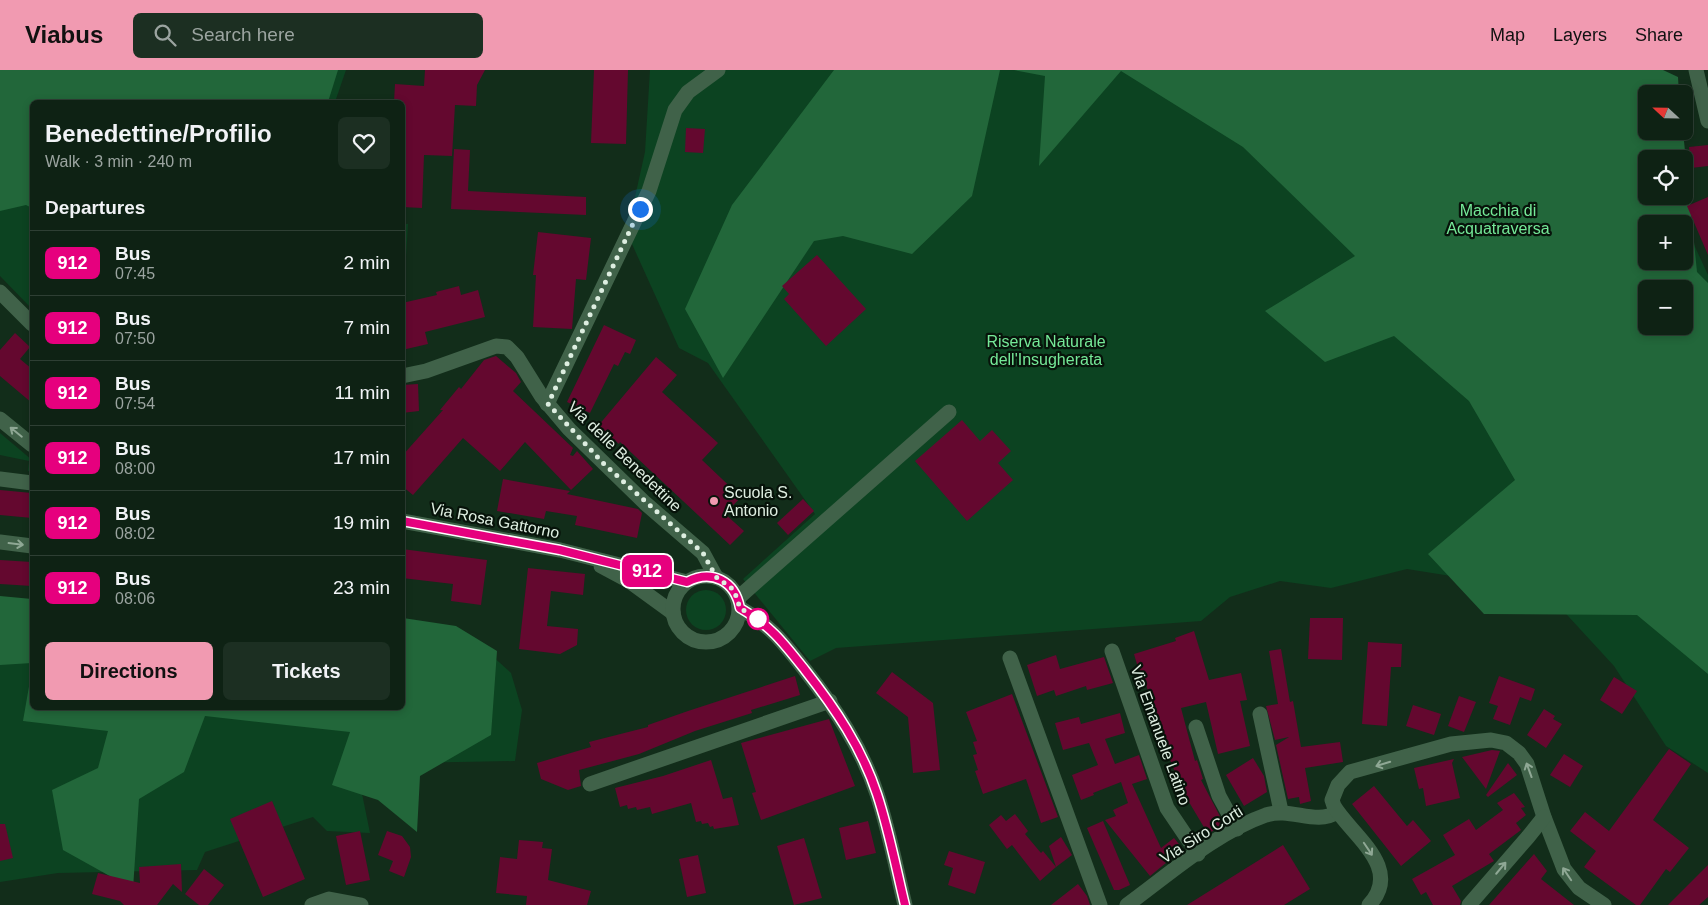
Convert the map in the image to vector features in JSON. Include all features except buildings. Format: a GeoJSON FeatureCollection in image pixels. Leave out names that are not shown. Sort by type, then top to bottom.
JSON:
{"type":"FeatureCollection","features":[{"type":"Feature","properties":{"kind":"street"},"geometry":{"type":"LineString","coordinates":[[548,404],[649,191],[674,110],[688,92],[718,70]]}},
{"type":"Feature","properties":{"kind":"street"},"geometry":{"type":"LineString","coordinates":[[1696,70],[1708,121]]}},
{"type":"Feature","properties":{"kind":"street"},"geometry":{"type":"LineString","coordinates":[[0,292],[30,322]]}},
{"type":"Feature","properties":{"kind":"street","name":"Via delle Benedettine"},"geometry":{"type":"LineString","coordinates":[[405,375],[426,371],[496,346],[504,346],[517,358],[548,404],[605,465],[703,553],[716,577]]}},
{"type":"Feature","properties":{"kind":"street"},"geometry":{"type":"LineString","coordinates":[[905,905],[877,795],[853,741],[830,701],[770,628],[739,603],[731,586],[716,577],[699,577],[687,582],[675,598],[673,613],[682,632],[692,640],[709,642],[721,639],[732,630],[738,620],[739,603],[949,412]]}},
{"type":"Feature","properties":{"kind":"street"},"geometry":{"type":"LineString","coordinates":[[0,419],[30,443]]}},
{"type":"Feature","properties":{"kind":"street"},"geometry":{"type":"LineString","coordinates":[[0,479],[30,483]]}},
{"type":"Feature","properties":{"kind":"street","name":"Via Rosa Gattorno"},"geometry":{"type":"LineString","coordinates":[[405,522],[480,534],[580,555],[687,582]]}},
{"type":"Feature","properties":{"kind":"street"},"geometry":{"type":"LineString","coordinates":[[0,542],[30,546]]}},
{"type":"Feature","properties":{"kind":"street","name":"Via Rosa Gattorno"},"geometry":{"type":"LineString","coordinates":[[580,555],[629,582],[673,613]]}},
{"type":"Feature","properties":{"kind":"street","name":"Via Emanuele Latino"},"geometry":{"type":"LineString","coordinates":[[1112,651],[1167,808],[1198,854]]}},
{"type":"Feature","properties":{"kind":"street"},"geometry":{"type":"LineString","coordinates":[[1010,658],[1100,905]]}},
{"type":"Feature","properties":{"kind":"street"},"geometry":{"type":"LineString","coordinates":[[590,784],[830,701]]}},
{"type":"Feature","properties":{"kind":"street"},"geometry":{"type":"LineString","coordinates":[[1260,714],[1281,811],[1324,818],[1337,812]]}},
{"type":"Feature","properties":{"kind":"street"},"geometry":{"type":"LineString","coordinates":[[1196,727],[1219,796],[1237,829]]}},
{"type":"Feature","properties":{"kind":"street"},"geometry":{"type":"LineString","coordinates":[[1369,905],[1379,890],[1380,871],[1370,850],[1337,812],[1332,800],[1334,792],[1350,772],[1451,744],[1491,740],[1506,743],[1519,753],[1527,764],[1557,855],[1568,875],[1586,894],[1604,905]]}},
{"type":"Feature","properties":{"kind":"street","name":"Via Siro Corti"},"geometry":{"type":"LineString","coordinates":[[1127,905],[1198,854],[1237,829],[1281,811]]}},
{"type":"Feature","properties":{"kind":"street"},"geometry":{"type":"LineString","coordinates":[[1470,905],[1528,838],[1544,816]]}},
{"type":"Feature","properties":{"kind":"street"},"geometry":{"type":"LineString","coordinates":[[312,905],[329,899],[361,905]]}},
{"type":"Feature","properties":{"kind":"green space"},"geometry":{"type":"Polygon","coordinates":[[[0,70],[346,70],[336,100],[30,100],[30,307],[0,276],[0,70]]]}},
{"type":"Feature","properties":{"kind":"green space"},"geometry":{"type":"Polygon","coordinates":[[[0,70],[338,70],[329,100],[30,100],[30,207],[26,205],[0,211],[0,70]]]}},
{"type":"Feature","properties":{"kind":"green space","name":"Riserva Naturale dell'Insugherata"},"geometry":{"type":"Polygon","coordinates":[[[650,70],[1613,70],[1638,116],[1638,140],[1646,140],[1646,150],[1638,150],[1638,205],[1676,205],[1680,215],[1638,215],[1638,270],[1693,270],[1693,242],[1708,275],[1708,773],[1666,746],[1614,666],[1545,591],[1407,569],[1331,588],[1280,581],[1230,597],[1201,621],[836,648],[810,661],[743,579],[815,514],[708,363],[679,348],[627,233],[645,152],[650,70]]]}},
{"type":"Feature","properties":{"kind":"green space"},"geometry":{"type":"Polygon","coordinates":[[[834,70],[1000,70],[972,196],[912,254],[843,236],[814,241],[723,378],[685,309],[732,205],[834,70]]]}},
{"type":"Feature","properties":{"kind":"green space","name":"Macchia di Acquatraversa"},"geometry":{"type":"Polygon","coordinates":[[[1014,70],[1663,70],[1678,77],[1678,85],[1638,85],[1638,140],[1684,140],[1685,150],[1638,150],[1638,205],[1690,205],[1691,215],[1638,215],[1638,270],[1693,270],[1693,232],[1697,272],[1708,283],[1708,674],[1637,615],[1484,614],[1428,554],[1515,480],[1469,401],[1394,336],[1325,362],[1265,311],[1355,256],[1243,147],[1121,71],[1039,166],[1045,76],[1014,70]]]}},
{"type":"Feature","properties":{"kind":"green space"},"geometry":{"type":"Polygon","coordinates":[[[405,224],[408,224],[405,274],[405,224]]]}},
{"type":"Feature","properties":{"kind":"green space"},"geometry":{"type":"Polygon","coordinates":[[[0,433],[30,458],[30,472],[28,471],[29,461],[0,455],[0,433]]]}},
{"type":"Feature","properties":{"kind":"green space"},"geometry":{"type":"Polygon","coordinates":[[[710,590],[717,593],[723,599],[726,610],[725,618],[717,627],[710,630],[702,630],[695,627],[687,618],[686,606],[689,599],[698,591],[710,590]]]}},
{"type":"Feature","properties":{"kind":"green space"},"geometry":{"type":"Polygon","coordinates":[[[0,596],[30,599],[30,663],[0,665],[0,596]]]}},
{"type":"Feature","properties":{"kind":"green space"},"geometry":{"type":"Polygon","coordinates":[[[0,601],[30,602],[30,710],[405,710],[405,706],[489,653],[511,673],[522,710],[515,761],[356,764],[370,833],[327,831],[313,817],[205,852],[197,870],[58,873],[0,882],[0,601]]]}},
{"type":"Feature","properties":{"kind":"green space"},"geometry":{"type":"Polygon","coordinates":[[[405,618],[456,626],[497,651],[491,735],[420,776],[417,832],[378,800],[332,785],[350,732],[205,716],[184,772],[139,799],[133,889],[63,850],[52,790],[98,768],[108,731],[23,721],[30,681],[30,710],[405,710],[405,618]]]}},
{"type":"Feature","properties":{"kind":"bus line","name":"912"},"geometry":{"type":"LineString","coordinates":[[405,522],[560,550],[687,582],[693,578],[705,576],[716,577],[727,583],[734,590],[740,608],[770,628],[830,701],[843,721],[871,778],[877,795],[905,905]]}},
{"type":"Feature","properties":{"kind":"place","name":"Scuola S. Antonio"},"geometry":{"type":"Point","coordinates":[714,501]}},
{"type":"Feature","properties":{"kind":"route"},"geometry":{"type":"LineString","coordinates":[[640,209],[548,404],[569,429],[605,465],[645,503],[703,553],[716,577],[727,583],[734,590],[740,608],[761,621],[758,619]]}}]}
